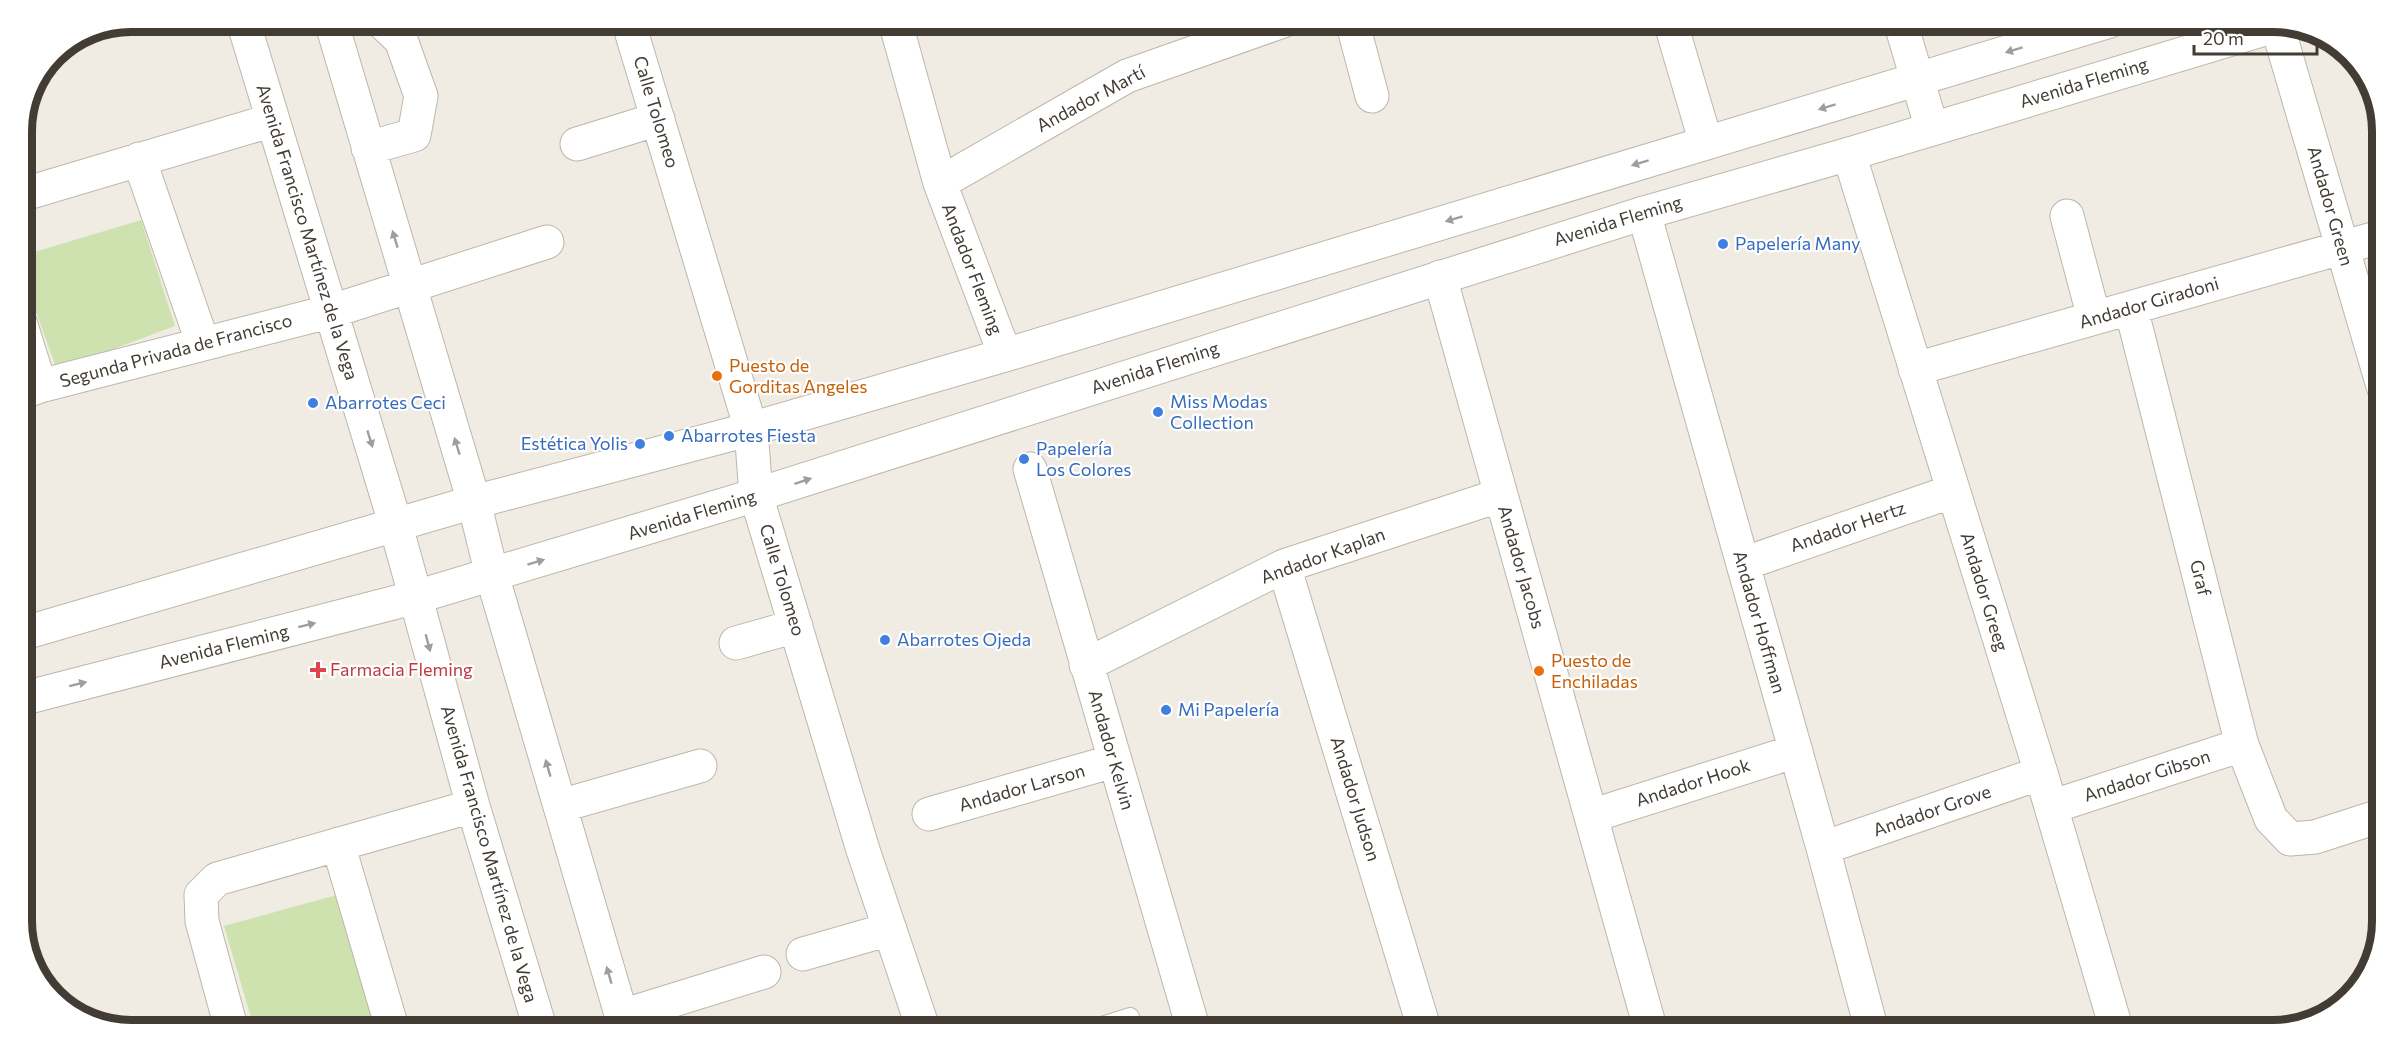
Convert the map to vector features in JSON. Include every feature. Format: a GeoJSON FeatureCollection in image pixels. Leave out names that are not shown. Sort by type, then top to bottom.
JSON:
{"type":"FeatureCollection","features":[{"type":"Feature","properties":{"kind":"street","name":"Avenida Francisco Martínez de la Vega"},"geometry":{"type":"LineString","coordinates":[[246,32],[396,526],[473,806],[538,1021]]}},
{"type":"Feature","properties":{"kind":"street"},"geometry":{"type":"LineString","coordinates":[[341,32],[368,148],[474,502],[492,575],[623,1021]]}},
{"type":"Feature","properties":{"kind":"street"},"geometry":{"type":"LineString","coordinates":[[368,148],[414,135],[421,96],[401,40],[393,32]]}},
{"type":"Feature","properties":{"kind":"street","name":"Calle Tolomeo"},"geometry":{"type":"LineString","coordinates":[[631,32],[751,429],[756,495],[863,849],[921,1021]]}},
{"type":"Feature","properties":{"kind":"street","name":"Andador Fleming"},"geometry":{"type":"LineString","coordinates":[[898,32],[940,183],[1005,355]]}},
{"type":"Feature","properties":{"kind":"street","name":"Andador Martí"},"geometry":{"type":"LineString","coordinates":[[940,183],[1127,76],[1218,32]]}},
{"type":"Feature","properties":{"kind":"street"},"geometry":{"type":"LineString","coordinates":[[1355,32],[1372,96]]}},
{"type":"Feature","properties":{"kind":"street"},"geometry":{"type":"LineString","coordinates":[[1673,32],[1706,143]]}},
{"type":"Feature","properties":{"kind":"street"},"geometry":{"type":"LineString","coordinates":[[1903,32],[1932,129]]}},
{"type":"Feature","properties":{"kind":"street"},"geometry":{"type":"LineString","coordinates":[[32,631],[474,502],[751,429],[1005,355],[2073,32]]}},
{"type":"Feature","properties":{"kind":"street","name":"Avenida Fleming"},"geometry":{"type":"LineString","coordinates":[[32,696],[416,597],[492,575],[756,495],[1644,213],[1849,154],[2249,32]]}},
{"type":"Feature","properties":{"kind":"street","name":"Andador Green"},"geometry":{"type":"LineString","coordinates":[[2281,32],[2372,349]]}},
{"type":"Feature","properties":{"kind":"street"},"geometry":{"type":"LineString","coordinates":[[577,144],[658,118]]}},
{"type":"Feature","properties":{"kind":"street"},"geometry":{"type":"LineString","coordinates":[[32,192],[273,120]]}},
{"type":"Feature","properties":{"kind":"street","name":"Andador Greeg"},"geometry":{"type":"LineString","coordinates":[[1849,154],[2041,773],[2114,1021]]}},
{"type":"Feature","properties":{"kind":"street"},"geometry":{"type":"LineString","coordinates":[[140,159],[203,344]]}},
{"type":"Feature","properties":{"kind":"street","name":"Andador Hoffman"},"geometry":{"type":"LineString","coordinates":[[1644,213],[1796,751],[1869,1021]]}},
{"type":"Feature","properties":{"kind":"street"},"geometry":{"type":"LineString","coordinates":[[2067,216],[2094,318]]}},
{"type":"Feature","properties":{"kind":"street","name":"Andador Giradoni"},"geometry":{"type":"LineString","coordinates":[[1916,369],[2372,240]]}},
{"type":"Feature","properties":{"kind":"street","name":"Segunda Privada de Francisco"},"geometry":{"type":"LineString","coordinates":[[32,390],[332,311],[547,242]]}},
{"type":"Feature","properties":{"kind":"street","name":"Andador Jacobs"},"geometry":{"type":"LineString","coordinates":[[1440,277],[1591,816],[1642,1021]]}},
{"type":"Feature","properties":{"kind":"street","name":"Graf"},"geometry":{"type":"LineString","coordinates":[[2130,308],[2242,745],[2271,819],[2290,839],[2315,837],[2372,819]]}},
{"type":"Feature","properties":{"kind":"street","name":"Andador Kelvin"},"geometry":{"type":"LineString","coordinates":[[1030,468],[1191,1021]]}},
{"type":"Feature","properties":{"kind":"street","name":"Andador Hertz"},"geometry":{"type":"LineString","coordinates":[[1743,564],[1953,491]]}},
{"type":"Feature","properties":{"kind":"street","name":"Andador Kaplan"},"geometry":{"type":"LineString","coordinates":[[1086,665],[1284,566],[1501,495]]}},
{"type":"Feature","properties":{"kind":"street","name":"Andador Judson"},"geometry":{"type":"LineString","coordinates":[[1284,566],[1422,1021]]}},
{"type":"Feature","properties":{"kind":"street"},"geometry":{"type":"LineString","coordinates":[[736,643],[796,626]]}},
{"type":"Feature","properties":{"kind":"street","name":"Andador Gibson"},"geometry":{"type":"LineString","coordinates":[[2051,807],[2242,745]]}},
{"type":"Feature","properties":{"kind":"street","name":"Andador Hook"},"geometry":{"type":"LineString","coordinates":[[1591,816],[1796,751]]}},
{"type":"Feature","properties":{"kind":"street","name":"Andador Larson"},"geometry":{"type":"LineString","coordinates":[[929,814],[1114,761]]}},
{"type":"Feature","properties":{"kind":"street"},"geometry":{"type":"LineString","coordinates":[[560,806],[700,766]]}},
{"type":"Feature","properties":{"kind":"street","name":"Andador Grove"},"geometry":{"type":"LineString","coordinates":[[1823,848],[2041,773]]}},
{"type":"Feature","properties":{"kind":"street"},"geometry":{"type":"LineString","coordinates":[[229,1021],[202,921],[201,895],[217,879],[473,806]]}},
{"type":"Feature","properties":{"kind":"street"},"geometry":{"type":"LineString","coordinates":[[338,844],[390,1021]]}},
{"type":"Feature","properties":{"kind":"street"},"geometry":{"type":"LineString","coordinates":[[803,954],[890,929]]}},
{"type":"Feature","properties":{"kind":"street"},"geometry":{"type":"LineString","coordinates":[[632,1021],[764,972]]}},
{"type":"Feature","properties":{"kind":"lane"},"geometry":{"type":"LineString","coordinates":[[1117,1021],[1130,1017]]}},
{"type":"Feature","properties":{"kind":"green space"},"geometry":{"type":"Polygon","coordinates":[[[141,220],[175,326],[57,370],[32,301],[32,253],[141,220]]]}},
{"type":"Feature","properties":{"kind":"green space"},"geometry":{"type":"Polygon","coordinates":[[[340,894],[378,1021],[252,1021],[224,926],[340,894]]]}},
{"type":"Feature","properties":{"kind":"place","name":"Papelería Many"},"geometry":{"type":"Point","coordinates":[1723,244]}},
{"type":"Feature","properties":{"kind":"place","name":"Puesto de Gorditas Angeles"},"geometry":{"type":"Point","coordinates":[717,376]}},
{"type":"Feature","properties":{"kind":"place","name":"Abarrotes Ceci"},"geometry":{"type":"Point","coordinates":[313,403]}},
{"type":"Feature","properties":{"kind":"place","name":"Miss Modas Collection"},"geometry":{"type":"Point","coordinates":[1158,412]}},
{"type":"Feature","properties":{"kind":"place","name":"Abarrotes Fiesta"},"geometry":{"type":"Point","coordinates":[669,436]}},
{"type":"Feature","properties":{"kind":"place","name":"Estética Yolis"},"geometry":{"type":"Point","coordinates":[640,444]}},
{"type":"Feature","properties":{"kind":"place","name":"Papelería Los Colores"},"geometry":{"type":"Point","coordinates":[1024,459]}},
{"type":"Feature","properties":{"kind":"place","name":"Abarrotes Ojeda"},"geometry":{"type":"Point","coordinates":[885,640]}},
{"type":"Feature","properties":{"kind":"place","name":"Farmacia Fleming"},"geometry":{"type":"Point","coordinates":[318,670]}},
{"type":"Feature","properties":{"kind":"place","name":"Puesto de Enchiladas"},"geometry":{"type":"Point","coordinates":[1539,671]}},
{"type":"Feature","properties":{"kind":"place","name":"Mi Papelería"},"geometry":{"type":"Point","coordinates":[1166,710]}}]}
